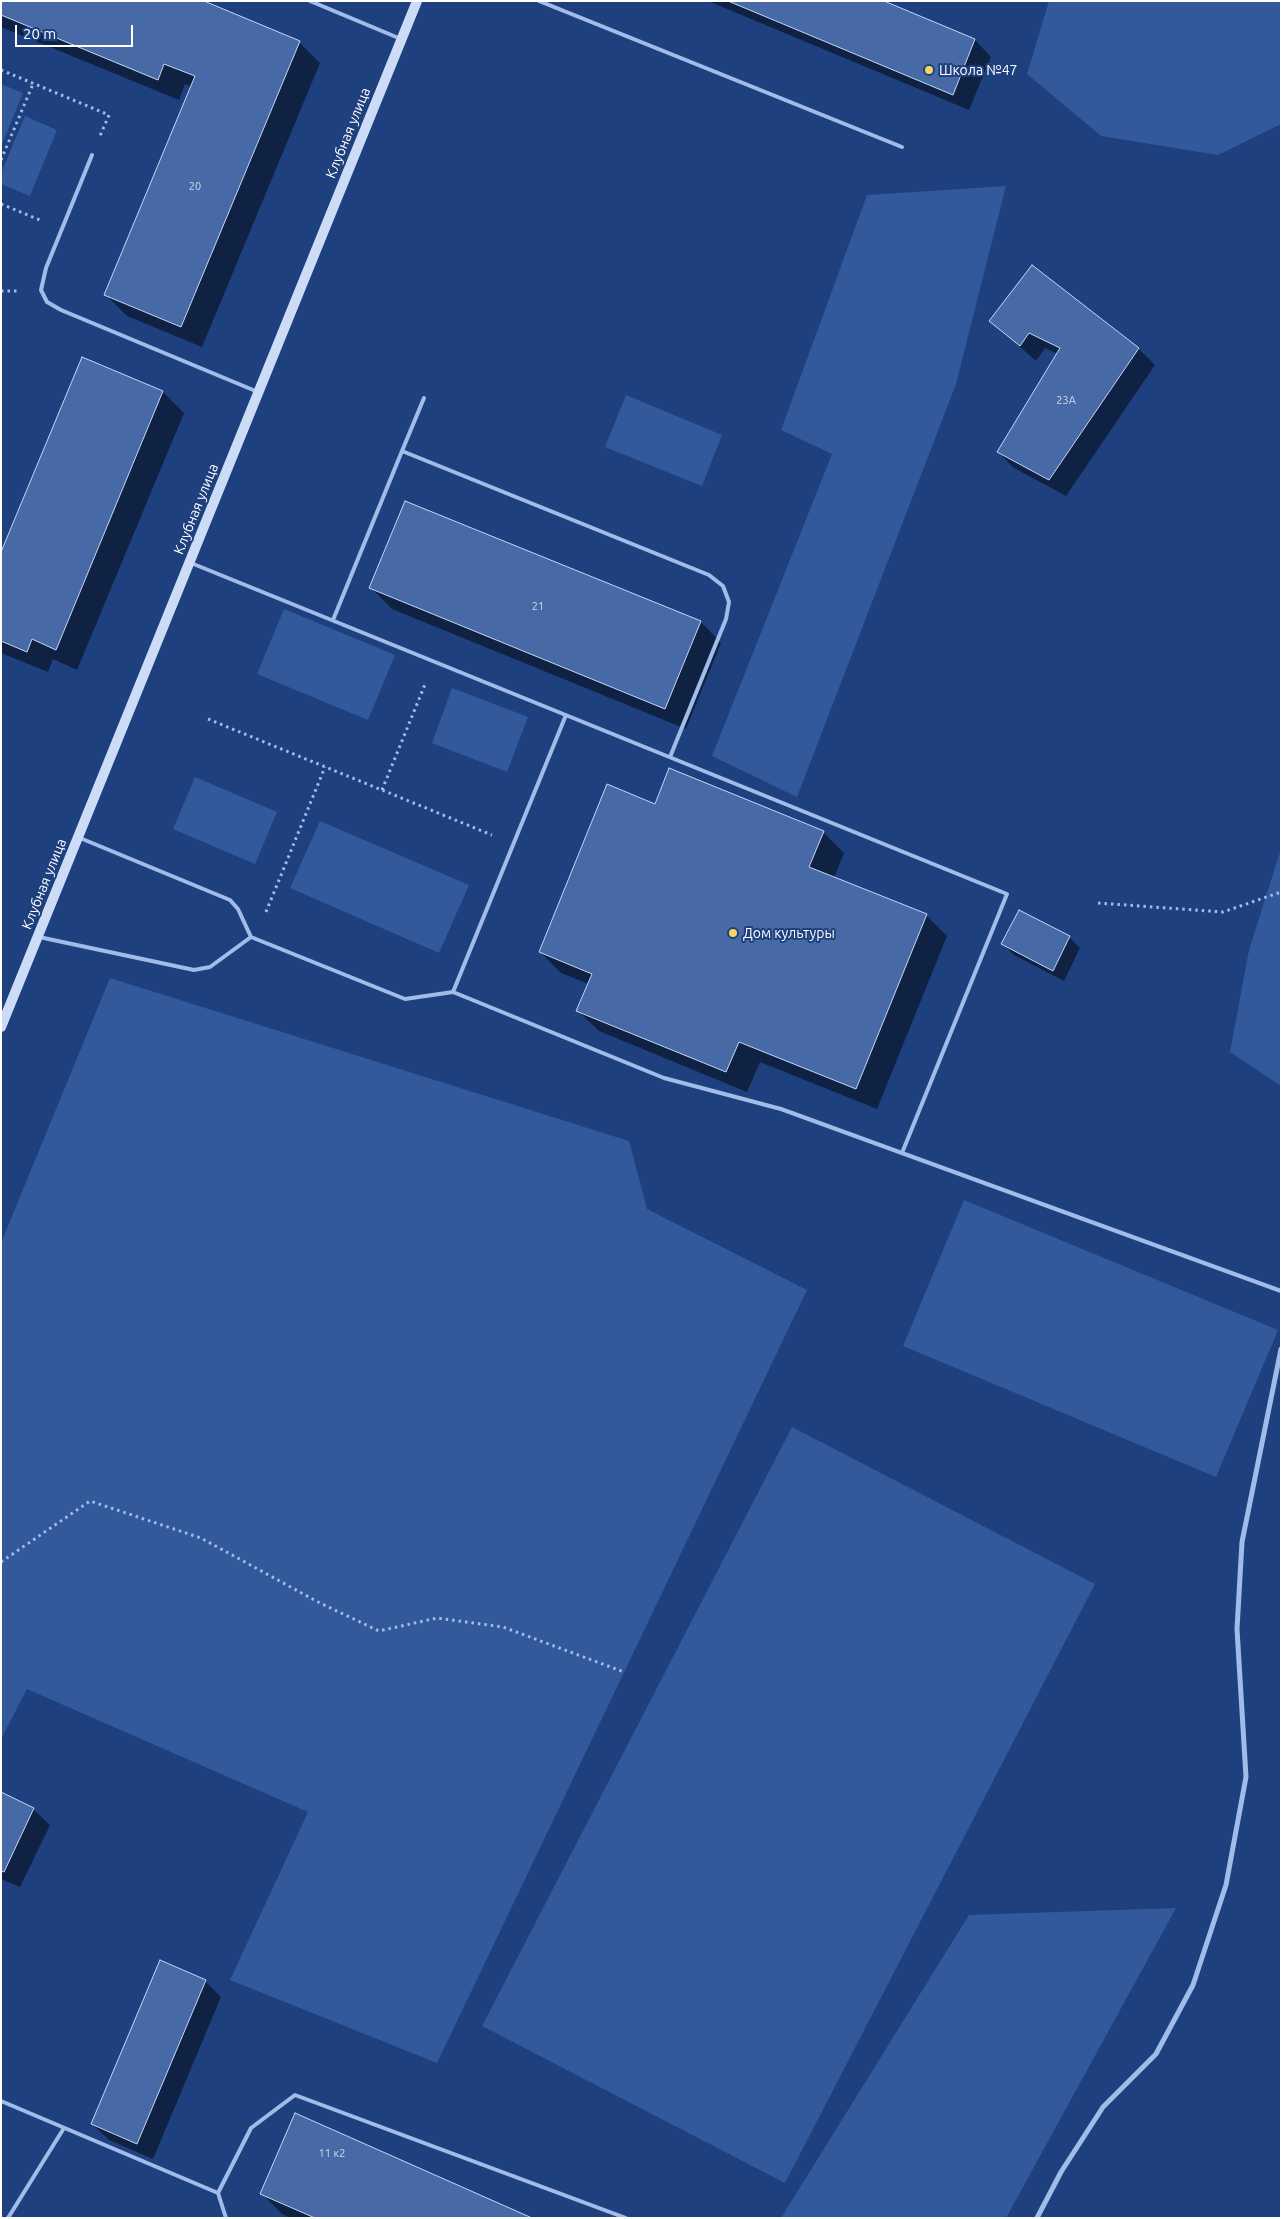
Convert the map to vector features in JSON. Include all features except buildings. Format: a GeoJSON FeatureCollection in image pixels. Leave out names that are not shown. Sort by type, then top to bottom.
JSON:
{"type":"FeatureCollection","features":[{"type":"Feature","properties":{"kind":"street","name":"Клубная улица"},"geometry":{"type":"LineString","coordinates":[[1,1027],[416,1]]}},
{"type":"Feature","properties":{"kind":"street"},"geometry":{"type":"LineString","coordinates":[[1037,2218],[1061,2172],[1103,2107],[1156,2054],[1193,1985],[1226,1885],[1246,1777],[1237,1629],[1242,1542],[1281,1349]]}},
{"type":"Feature","properties":{"kind":"lane"},"geometry":{"type":"LineString","coordinates":[[310,1],[401,39]]}},
{"type":"Feature","properties":{"kind":"lane"},"geometry":{"type":"LineString","coordinates":[[539,1],[902,147]]}},
{"type":"Feature","properties":{"kind":"lane"},"geometry":{"type":"LineString","coordinates":[[92,155],[46,268],[41,290],[47,302],[61,310],[258,392]]}},
{"type":"Feature","properties":{"kind":"lane"},"geometry":{"type":"LineString","coordinates":[[333,620],[424,398]]}},
{"type":"Feature","properties":{"kind":"lane"},"geometry":{"type":"LineString","coordinates":[[402,451],[709,575],[724,586],[729,602],[726,619],[670,757]]}},
{"type":"Feature","properties":{"kind":"lane"},"geometry":{"type":"LineString","coordinates":[[189,562],[1007,894],[902,1153]]}},
{"type":"Feature","properties":{"kind":"lane"},"geometry":{"type":"LineString","coordinates":[[453,992],[566,714]]}},
{"type":"Feature","properties":{"kind":"lane"},"geometry":{"type":"LineString","coordinates":[[78,837],[230,900],[238,909],[253,938],[405,999],[453,992],[664,1078],[781,1109],[1281,1291]]}},
{"type":"Feature","properties":{"kind":"lane"},"geometry":{"type":"LineString","coordinates":[[37,937],[194,970],[210,967],[253,938]]}},
{"type":"Feature","properties":{"kind":"lane"},"geometry":{"type":"LineString","coordinates":[[226,2218],[218,2193],[251,2128],[295,2095],[626,2218]]}},
{"type":"Feature","properties":{"kind":"lane"},"geometry":{"type":"LineString","coordinates":[[1,2101],[218,2193]]}},
{"type":"Feature","properties":{"kind":"lane"},"geometry":{"type":"LineString","coordinates":[[8,2218],[64,2128]]}},
{"type":"Feature","properties":{"kind":"path"},"geometry":{"type":"LineString","coordinates":[[1,70],[109,115],[92,155]]}},
{"type":"Feature","properties":{"kind":"path"},"geometry":{"type":"LineString","coordinates":[[1,160],[33,84]]}},
{"type":"Feature","properties":{"kind":"path"},"geometry":{"type":"LineString","coordinates":[[1,204],[62,229]]}},
{"type":"Feature","properties":{"kind":"path"},"geometry":{"type":"LineString","coordinates":[[382,790],[434,661]]}},
{"type":"Feature","properties":{"kind":"path"},"geometry":{"type":"LineString","coordinates":[[208,719],[514,843]]}},
{"type":"Feature","properties":{"kind":"path"},"geometry":{"type":"LineString","coordinates":[[253,938],[325,767]]}},
{"type":"Feature","properties":{"kind":"path"},"geometry":{"type":"LineString","coordinates":[[1098,903],[1224,912],[1281,892]]}},
{"type":"Feature","properties":{"kind":"path"},"geometry":{"type":"LineString","coordinates":[[1,1562],[90,1501],[201,1538],[318,1602],[379,1631],[436,1618],[503,1627],[624,1672]]}},
{"type":"Feature","properties":{"kind":"shaded area"},"geometry":{"type":"Polygon","coordinates":[[[1049,1],[1281,1],[1281,124],[1218,155],[1101,136],[1027,74],[1049,1]]]}},
{"type":"Feature","properties":{"kind":"shaded area"},"geometry":{"type":"Polygon","coordinates":[[[1,84],[23,93],[1,147],[1,84]]]}},
{"type":"Feature","properties":{"kind":"shaded area"},"geometry":{"type":"Polygon","coordinates":[[[25,116],[57,130],[30,196],[1,184],[1,173],[25,116]]]}},
{"type":"Feature","properties":{"kind":"shaded area"},"geometry":{"type":"Polygon","coordinates":[[[1006,186],[956,384],[797,797],[712,756],[832,454],[781,430],[867,195],[1006,186]]]}},
{"type":"Feature","properties":{"kind":"shaded area"},"geometry":{"type":"Polygon","coordinates":[[[626,395],[722,435],[702,486],[605,447],[626,395]]]}},
{"type":"Feature","properties":{"kind":"shaded area"},"geometry":{"type":"Polygon","coordinates":[[[284,609],[395,655],[368,720],[257,674],[284,609]]]}},
{"type":"Feature","properties":{"kind":"shaded area"},"geometry":{"type":"Polygon","coordinates":[[[452,688],[528,717],[507,772],[432,743],[452,688]]]}},
{"type":"Feature","properties":{"kind":"shaded area"},"geometry":{"type":"Polygon","coordinates":[[[195,777],[277,812],[255,864],[173,829],[195,777]]]}},
{"type":"Feature","properties":{"kind":"shaded area"},"geometry":{"type":"Polygon","coordinates":[[[320,821],[469,885],[439,953],[290,888],[320,821]]]}},
{"type":"Feature","properties":{"kind":"shaded area"},"geometry":{"type":"Polygon","coordinates":[[[1281,849],[1281,1086],[1230,1052],[1249,950],[1281,849]]]}},
{"type":"Feature","properties":{"kind":"shaded area"},"geometry":{"type":"Polygon","coordinates":[[[110,978],[629,1141],[647,1209],[807,1290],[437,2063],[230,1980],[308,1812],[27,1689],[1,1739],[1,1243],[110,978]]]}},
{"type":"Feature","properties":{"kind":"shaded area"},"geometry":{"type":"Polygon","coordinates":[[[964,1200],[1278,1330],[1216,1477],[903,1346],[964,1200]]]}},
{"type":"Feature","properties":{"kind":"shaded area"},"geometry":{"type":"Polygon","coordinates":[[[792,1427],[1095,1584],[785,2183],[482,2026],[792,1427]]]}},
{"type":"Feature","properties":{"kind":"shaded area"},"geometry":{"type":"Polygon","coordinates":[[[1176,1908],[1006,2218],[781,2218],[969,1915],[1176,1908]]]}},
{"type":"Feature","properties":{"kind":"place","name":"Школа №47"},"geometry":{"type":"Point","coordinates":[929,70]}},
{"type":"Feature","properties":{"kind":"place","name":"Дом культуры"},"geometry":{"type":"Point","coordinates":[733,933]}}]}
